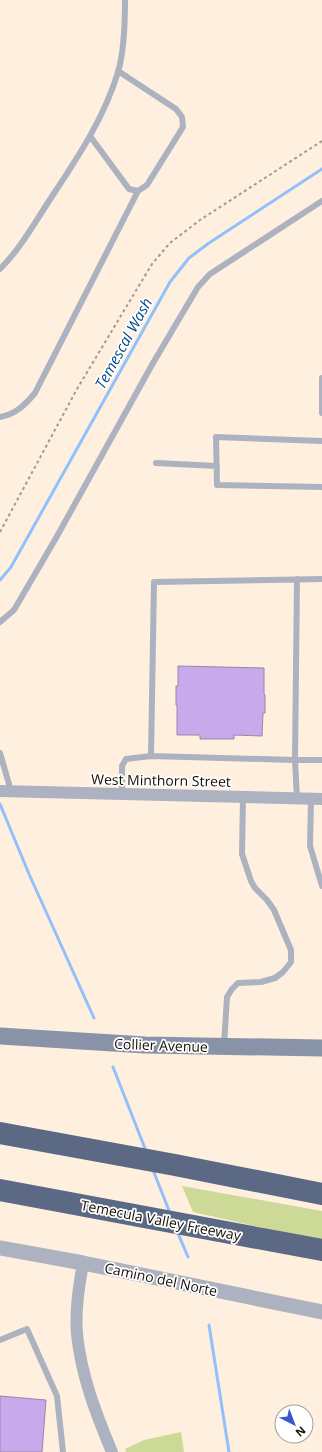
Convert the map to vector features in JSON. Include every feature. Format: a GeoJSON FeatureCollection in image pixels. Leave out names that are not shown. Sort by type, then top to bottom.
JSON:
{"type":"FeatureCollection","features":[{"type":"Feature","properties":{"kind":"highway"},"geometry":{"type":"LineString","coordinates":[[0,1133],[119,1156],[176,1165],[322,1194]]}},
{"type":"Feature","properties":{"kind":"highway","name":"Temecula Valley Freeway"},"geometry":{"type":"LineString","coordinates":[[0,1190],[322,1250]]}},
{"type":"Feature","properties":{"kind":"main road","name":"Collier Avenue"},"geometry":{"type":"LineString","coordinates":[[0,1036],[145,1045],[322,1048]]}},
{"type":"Feature","properties":{"kind":"street","name":"West Minthorn Street"},"geometry":{"type":"LineString","coordinates":[[11,792],[317,799]]}},
{"type":"Feature","properties":{"kind":"street","name":"Camino del Norte"},"geometry":{"type":"LineString","coordinates":[[0,1248],[83,1263],[322,1312]]}},
{"type":"Feature","properties":{"kind":"street"},"geometry":{"type":"LineString","coordinates":[[83,1263],[77,1301],[77,1333],[80,1358],[84,1376],[112,1452]]}},
{"type":"Feature","properties":{"kind":"lane"},"geometry":{"type":"LineString","coordinates":[[0,269],[13,256],[70,168],[90,136],[108,102],[118,71],[121,55],[125,0]]}},
{"type":"Feature","properties":{"kind":"lane"},"geometry":{"type":"LineString","coordinates":[[0,417],[9,415],[23,407],[35,393],[138,191],[147,185],[183,127],[182,117],[176,109],[118,71]]}},
{"type":"Feature","properties":{"kind":"lane"},"geometry":{"type":"LineString","coordinates":[[90,136],[129,189],[138,191]]}},
{"type":"Feature","properties":{"kind":"lane"},"geometry":{"type":"LineString","coordinates":[[0,622],[14,610],[56,538],[153,363],[198,287],[210,274],[322,201]]}},
{"type":"Feature","properties":{"kind":"lane"},"geometry":{"type":"LineString","coordinates":[[322,378],[322,414]]}},
{"type":"Feature","properties":{"kind":"lane"},"geometry":{"type":"LineString","coordinates":[[322,441],[216,437],[217,485],[322,487]]}},
{"type":"Feature","properties":{"kind":"lane"},"geometry":{"type":"LineString","coordinates":[[156,463],[217,466]]}},
{"type":"Feature","properties":{"kind":"lane"},"geometry":{"type":"LineString","coordinates":[[296,799],[297,579]]}},
{"type":"Feature","properties":{"kind":"lane"},"geometry":{"type":"LineString","coordinates":[[151,756],[154,582],[322,579]]}},
{"type":"Feature","properties":{"kind":"lane"},"geometry":{"type":"LineString","coordinates":[[0,752],[11,792]]}},
{"type":"Feature","properties":{"kind":"lane"},"geometry":{"type":"LineString","coordinates":[[122,794],[122,766],[126,759],[151,756],[322,760]]}},
{"type":"Feature","properties":{"kind":"lane"},"geometry":{"type":"LineString","coordinates":[[224,1046],[227,997],[232,989],[238,983],[261,982],[275,978],[283,972],[291,962],[291,950],[274,910],[250,881],[242,854],[243,797]]}},
{"type":"Feature","properties":{"kind":"lane"},"geometry":{"type":"LineString","coordinates":[[317,799],[310,846],[322,886]]}},
{"type":"Feature","properties":{"kind":"lane"},"geometry":{"type":"LineString","coordinates":[[0,1340],[27,1329],[57,1396],[63,1452]]}},
{"type":"Feature","properties":{"kind":"path"},"geometry":{"type":"LineString","coordinates":[[0,532],[77,390],[152,264],[170,243],[200,220],[322,141]]}},
{"type":"Feature","properties":{"kind":"green space"},"geometry":{"type":"Polygon","coordinates":[[[182,1186],[322,1211],[322,1241],[193,1212],[182,1186]]]}},
{"type":"Feature","properties":{"kind":"green space"},"geometry":{"type":"Polygon","coordinates":[[[181,1432],[184,1452],[126,1452],[125,1449],[144,1440],[181,1432]]]}},
{"type":"Feature","properties":{"kind":"building"},"geometry":{"type":"Polygon","coordinates":[[[178,666],[264,668],[265,713],[263,713],[262,736],[234,735],[234,739],[200,739],[200,735],[177,735],[176,686],[178,686],[178,666]]]}},
{"type":"Feature","properties":{"kind":"building"},"geometry":{"type":"Polygon","coordinates":[[[0,1396],[46,1400],[42,1452],[0,1452],[0,1396]]]}},
{"type":"Feature","properties":{"kind":"waterway","name":"Temescal Wash"},"geometry":{"type":"LineString","coordinates":[[0,580],[11,567],[170,282],[189,258],[209,243],[322,169]]}},
{"type":"Feature","properties":{"kind":"waterway"},"geometry":{"type":"LineString","coordinates":[[0,804],[29,874],[94,1018]]}},
{"type":"Feature","properties":{"kind":"waterway"},"geometry":{"type":"LineString","coordinates":[[113,1067],[146,1151]]}},
{"type":"Feature","properties":{"kind":"waterway"},"geometry":{"type":"LineString","coordinates":[[153,1170],[170,1213]]}},
{"type":"Feature","properties":{"kind":"waterway"},"geometry":{"type":"LineString","coordinates":[[177,1231],[188,1257]]}},
{"type":"Feature","properties":{"kind":"waterway"},"geometry":{"type":"LineString","coordinates":[[209,1325],[229,1452]]}}]}
